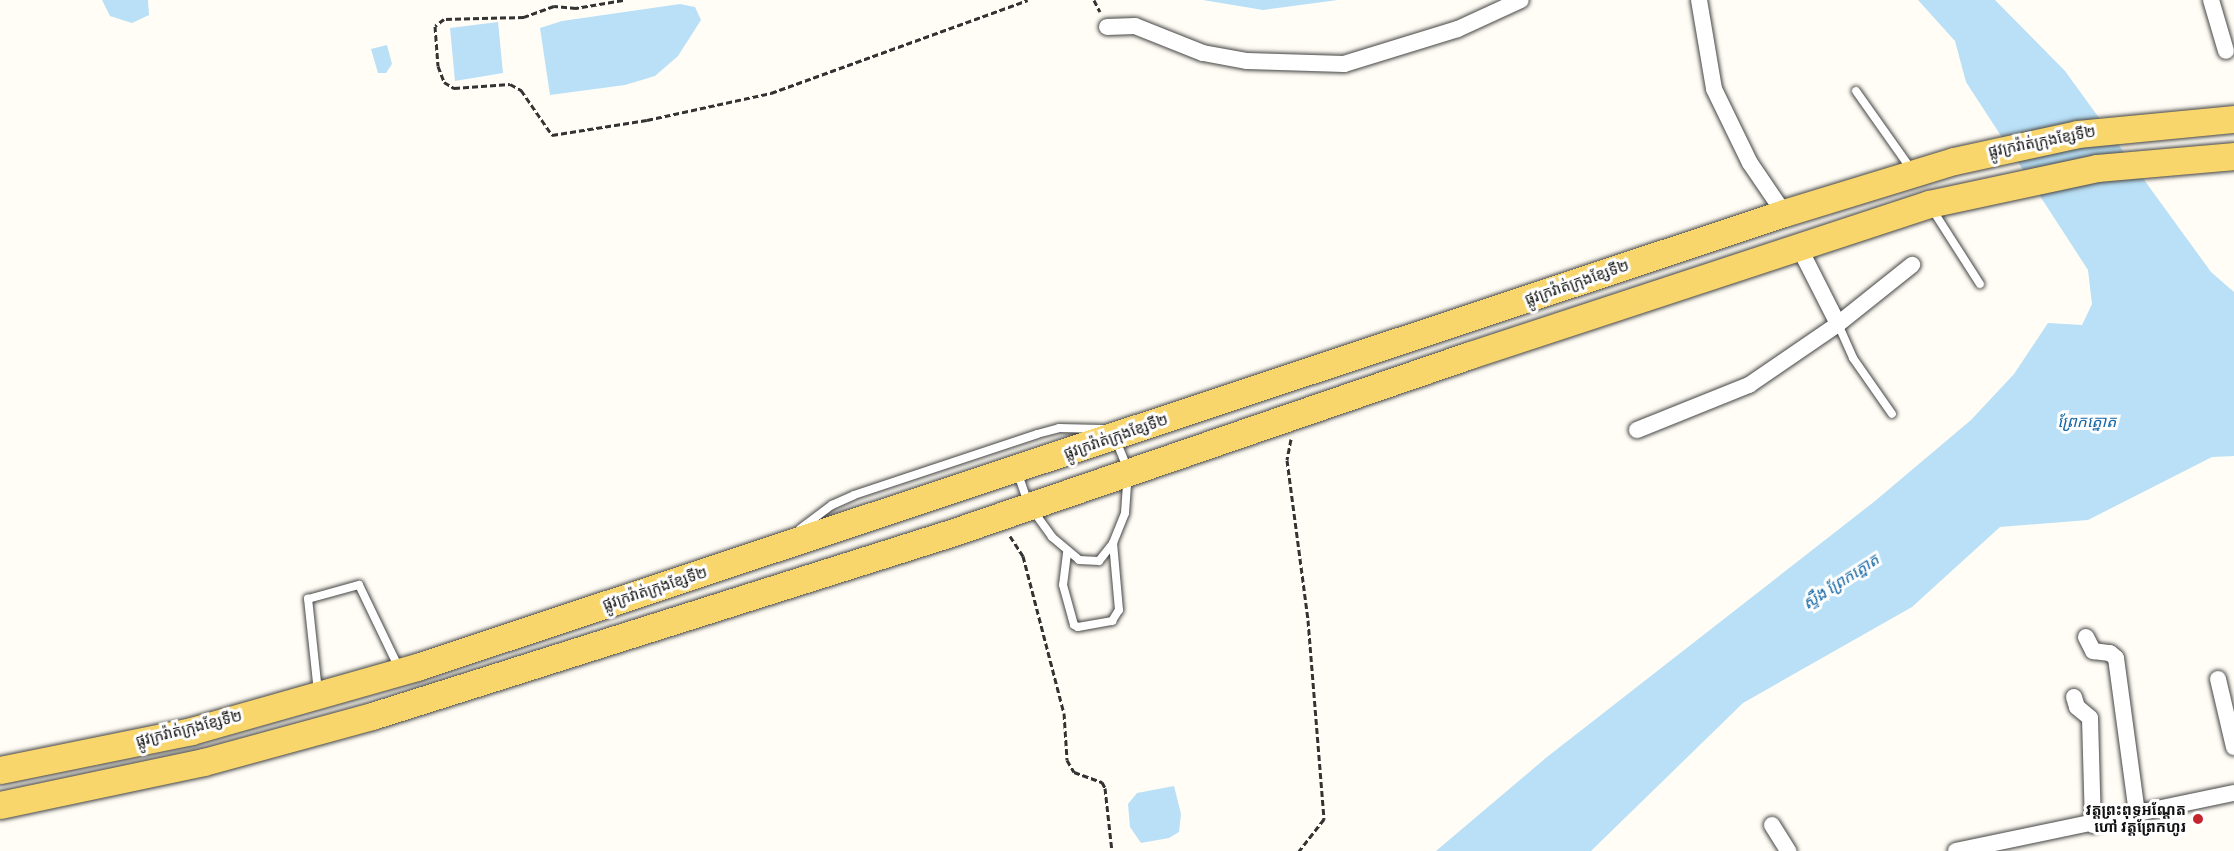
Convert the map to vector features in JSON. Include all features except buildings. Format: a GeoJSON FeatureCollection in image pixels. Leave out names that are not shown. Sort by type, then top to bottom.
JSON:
{"type":"FeatureCollection","features":[{"type":"Feature","properties":{"kind":"main road","name":"ផ្លូវក្រវ៉ាត់ក្រុងខ្សែទី២"},"geometry":{"type":"LineString","coordinates":[[0,770],[190,731],[401,671],[942,495],[1784,213],[1954,161],[2051,138],[2221,120]]}},
{"type":"Feature","properties":{"kind":"main road"},"geometry":{"type":"LineString","coordinates":[[0,805],[204,762],[372,716],[954,532],[1128,470],[1798,245],[1929,204],[2097,168],[2223,156]]}},
{"type":"Feature","properties":{"kind":"main road"},"geometry":{"type":"LineString","coordinates":[[1459,323],[1470,355]]}},
{"type":"Feature","properties":{"kind":"main road"},"geometry":{"type":"LineString","coordinates":[[942,495],[954,532]]}},
{"type":"Feature","properties":{"kind":"street"},"geometry":{"type":"LineString","coordinates":[[1107,27],[1135,26],[1203,53],[1247,61],[1344,64],[1458,30],[1521,0]]}},
{"type":"Feature","properties":{"kind":"street"},"geometry":{"type":"LineString","coordinates":[[1699,0],[1714,89],[1750,163],[1784,213]]}},
{"type":"Feature","properties":{"kind":"street"},"geometry":{"type":"LineString","coordinates":[[2211,0],[2226,51]]}},
{"type":"Feature","properties":{"kind":"street"},"geometry":{"type":"LineString","coordinates":[[1798,245],[1838,324]]}},
{"type":"Feature","properties":{"kind":"street"},"geometry":{"type":"LineString","coordinates":[[1637,430],[1749,385],[1838,324],[1912,265]]}},
{"type":"Feature","properties":{"kind":"street"},"geometry":{"type":"LineString","coordinates":[[2086,637],[2093,651],[2110,653],[2116,658],[2137,814]]}},
{"type":"Feature","properties":{"kind":"street"},"geometry":{"type":"LineString","coordinates":[[2218,679],[2234,747]]}},
{"type":"Feature","properties":{"kind":"street"},"geometry":{"type":"LineString","coordinates":[[2074,697],[2077,707],[2090,718],[2093,825]]}},
{"type":"Feature","properties":{"kind":"street"},"geometry":{"type":"LineString","coordinates":[[1956,851],[2093,825],[2234,793]]}},
{"type":"Feature","properties":{"kind":"street"},"geometry":{"type":"LineString","coordinates":[[1772,825],[1788,851]]}},
{"type":"Feature","properties":{"kind":"lane"},"geometry":{"type":"LineString","coordinates":[[1856,91],[1914,174]]}},
{"type":"Feature","properties":{"kind":"lane"},"geometry":{"type":"LineString","coordinates":[[1929,204],[1980,284]]}},
{"type":"Feature","properties":{"kind":"lane"},"geometry":{"type":"LineString","coordinates":[[1838,324],[1852,358],[1892,414]]}},
{"type":"Feature","properties":{"kind":"lane"},"geometry":{"type":"LineString","coordinates":[[771,551],[832,505],[854,495],[1059,428],[1125,433],[1128,470],[1125,513],[1113,543],[1099,561],[1079,560],[1067,553],[1029,505],[1017,470]]}},
{"type":"Feature","properties":{"kind":"lane"},"geometry":{"type":"LineString","coordinates":[[1067,553],[1063,585],[1074,625],[1112,621],[1119,610],[1113,543]]}},
{"type":"Feature","properties":{"kind":"lane"},"geometry":{"type":"LineString","coordinates":[[319,694],[308,599],[359,585],[401,671]]}},
{"type":"Feature","properties":{"kind":"path"},"geometry":{"type":"LineString","coordinates":[[623,0],[576,8],[554,6],[524,17],[444,19],[435,26],[438,66],[444,82],[454,88],[510,84],[521,90],[552,135],[647,120],[771,93],[1029,0]]}},
{"type":"Feature","properties":{"kind":"path"},"geometry":{"type":"LineString","coordinates":[[1296,414],[1287,460],[1308,620],[1324,819],[1299,851]]}},
{"type":"Feature","properties":{"kind":"path"},"geometry":{"type":"LineString","coordinates":[[997,517],[1023,556],[1064,713],[1067,760],[1074,772],[1102,782],[1105,788],[1112,851]]}},
{"type":"Feature","properties":{"kind":"water"},"geometry":{"type":"Polygon","coordinates":[[[102,0],[148,0],[149,15],[132,23],[110,16],[102,0]]]}},
{"type":"Feature","properties":{"kind":"water"},"geometry":{"type":"Polygon","coordinates":[[[1203,0],[1338,0],[1263,10],[1203,0]]]}},
{"type":"Feature","properties":{"kind":"water","name":"ព្រែកត្នោត"},"geometry":{"type":"Polygon","coordinates":[[[1918,0],[1995,0],[2065,71],[2211,272],[2234,292],[2234,456],[2212,457],[2088,520],[2000,527],[1912,607],[1743,703],[1591,851],[1436,851],[1547,757],[1875,501],[1971,420],[2014,374],[2048,323],[2082,325],[2092,304],[2088,270],[1966,82],[1955,41],[1918,0]]]}},
{"type":"Feature","properties":{"kind":"water"},"geometry":{"type":"Polygon","coordinates":[[[680,4],[695,7],[701,20],[678,56],[655,76],[625,85],[550,95],[540,28],[562,21],[680,4]]]}},
{"type":"Feature","properties":{"kind":"water"},"geometry":{"type":"Polygon","coordinates":[[[498,22],[503,73],[455,81],[450,28],[498,22]]]}},
{"type":"Feature","properties":{"kind":"water"},"geometry":{"type":"Polygon","coordinates":[[[387,45],[392,64],[386,73],[378,73],[371,49],[387,45]]]}},
{"type":"Feature","properties":{"kind":"water"},"geometry":{"type":"Polygon","coordinates":[[[1174,786],[1181,814],[1179,832],[1169,838],[1141,843],[1130,827],[1128,804],[1137,793],[1174,786]]]}},
{"type":"Feature","properties":{"kind":"place","name":"វត្តព្រះពុទ្ធអណ្តែត ហៅ វត្តព្រែកហូរ"},"geometry":{"type":"Point","coordinates":[2198,819]}},
{"type":"Feature","properties":{"kind":"water label","name":"ស្ទឹង ព្រែកត្នោត"},"geometry":{"type":"Point","coordinates":[1841,582]}}]}
